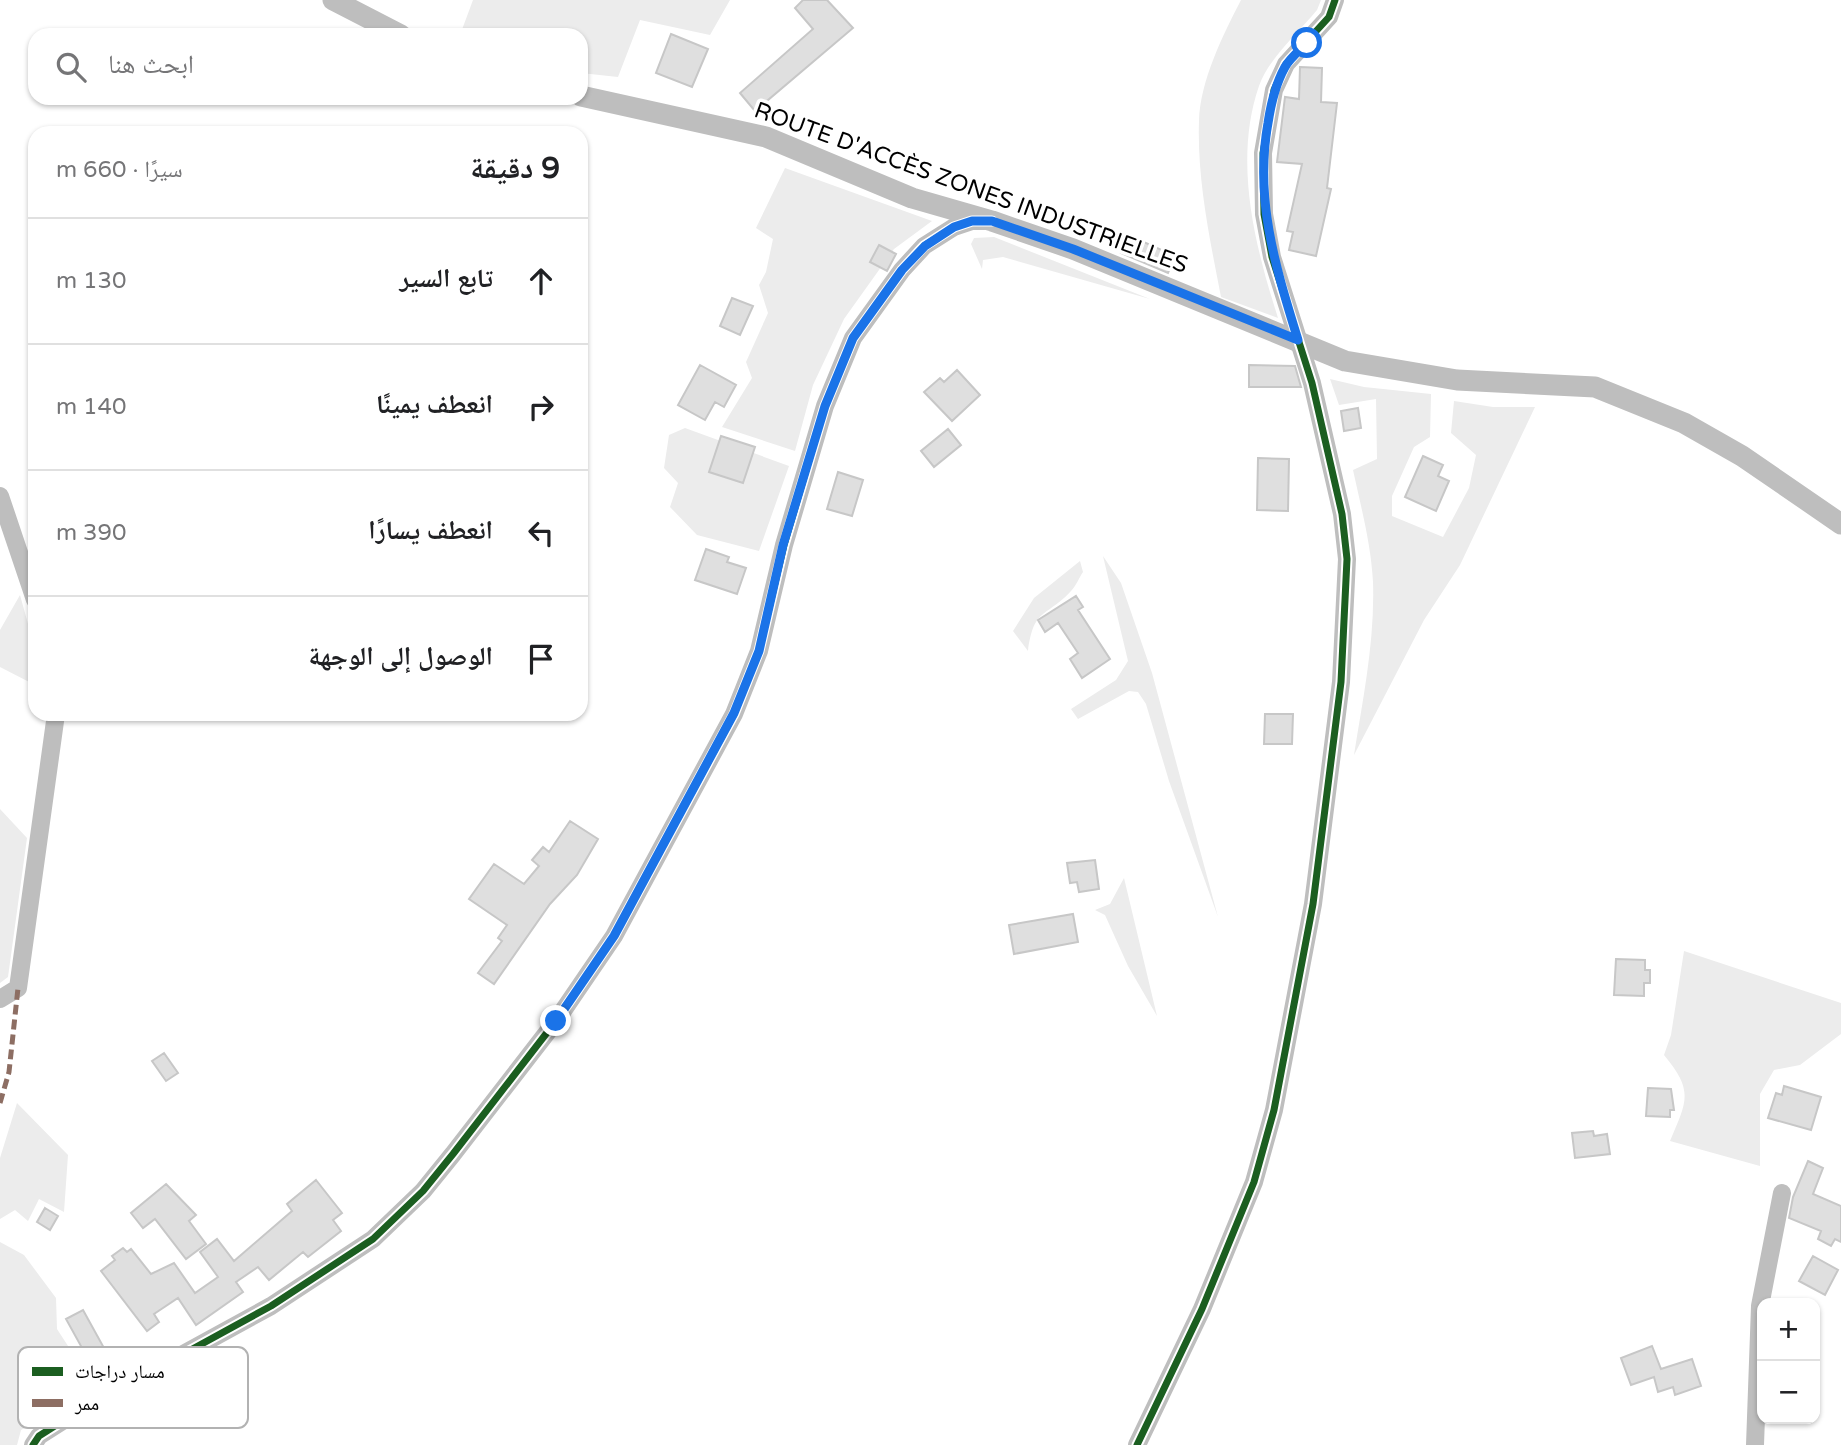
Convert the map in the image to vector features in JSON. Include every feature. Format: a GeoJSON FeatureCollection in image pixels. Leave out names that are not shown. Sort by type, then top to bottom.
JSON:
{"type":"FeatureCollection","features":[{"type":"Feature","properties":{"kind":"street"},"geometry":{"type":"LineString","coordinates":[[332,0],[387,28]]}},
{"type":"Feature","properties":{"kind":"street"},"geometry":{"type":"LineString","coordinates":[[1137,1445],[1202,1309],[1254,1182],[1274,1110],[1313,904],[1341,682],[1347,559],[1339,502],[1312,383],[1272,257],[1264,214],[1263,153],[1278,81],[1286,64],[1329,17],[1335,0]]}},
{"type":"Feature","properties":{"kind":"street","name":"ROUTE D'ACCÈS ZONES INDUSTRIELLES"},"geometry":{"type":"LineString","coordinates":[[588,98],[766,137],[912,198],[992,221],[1073,249],[1298,340],[1317,351],[1345,360],[1457,380],[1595,387],[1684,423],[1742,456],[1841,524]]}},
{"type":"Feature","properties":{"kind":"street"},"geometry":{"type":"LineString","coordinates":[[196,1347],[271,1306],[373,1239],[423,1191],[556,1021],[614,936],[734,713],[759,651],[783,545],[825,406],[853,338],[902,270],[925,246],[954,227],[972,221],[992,221]]}},
{"type":"Feature","properties":{"kind":"street"},"geometry":{"type":"LineString","coordinates":[[0,496],[28,579]]}},
{"type":"Feature","properties":{"kind":"street"},"geometry":{"type":"LineString","coordinates":[[0,999],[18,988],[54,721]]}},
{"type":"Feature","properties":{"kind":"street"},"geometry":{"type":"LineString","coordinates":[[1755,1445],[1760,1307],[1782,1193]]}},
{"type":"Feature","properties":{"kind":"street"},"geometry":{"type":"LineString","coordinates":[[33,1445],[39,1436],[52,1428]]}},
{"type":"Feature","properties":{"kind":"shaded area"},"geometry":{"type":"Polygon","coordinates":[[[473,0],[730,0],[710,35],[640,20],[618,77],[588,74],[588,28],[463,28],[473,0]]]}},
{"type":"Feature","properties":{"kind":"shaded area"},"geometry":{"type":"Polygon","coordinates":[[[1241,0],[1321,0],[1317,10],[1270,66],[1259,86],[1251,115],[1248,144],[1250,203],[1262,262],[1278,318],[1221,297],[1202,188],[1199,121],[1203,90],[1220,43],[1241,0]]]}},
{"type":"Feature","properties":{"kind":"shaded area"},"geometry":{"type":"Polygon","coordinates":[[[785,168],[932,221],[894,249],[844,319],[813,385],[795,451],[722,427],[752,378],[746,362],[768,313],[759,285],[766,272],[773,239],[756,228],[785,168]]]}},
{"type":"Feature","properties":{"kind":"shaded area"},"geometry":{"type":"Polygon","coordinates":[[[994,237],[1150,299],[1003,257],[983,260],[982,269],[971,244],[974,238],[994,237]]]}},
{"type":"Feature","properties":{"kind":"shaded area"},"geometry":{"type":"Polygon","coordinates":[[[1330,379],[1364,387],[1431,394],[1430,437],[1414,447],[1392,496],[1392,516],[1443,537],[1469,488],[1476,455],[1451,433],[1454,401],[1493,407],[1535,407],[1460,565],[1424,620],[1354,755],[1368,669],[1373,582],[1353,470],[1377,459],[1376,399],[1339,405],[1330,379]]]}},
{"type":"Feature","properties":{"kind":"shaded area"},"geometry":{"type":"Polygon","coordinates":[[[685,428],[789,466],[759,551],[697,535],[670,507],[678,483],[664,468],[669,435],[685,428]]]}},
{"type":"Feature","properties":{"kind":"shaded area"},"geometry":{"type":"Polygon","coordinates":[[[1103,556],[1121,583],[1152,673],[1218,917],[1169,781],[1146,704],[1138,692],[1129,691],[1078,719],[1071,709],[1116,680],[1128,661],[1103,556]]]}},
{"type":"Feature","properties":{"kind":"shaded area"},"geometry":{"type":"Polygon","coordinates":[[[1080,561],[1083,572],[1071,591],[1038,620],[1028,651],[1013,631],[1034,598],[1080,561]]]}},
{"type":"Feature","properties":{"kind":"shaded area"},"geometry":{"type":"Polygon","coordinates":[[[20,595],[28,624],[28,681],[0,667],[0,630],[20,595]]]}},
{"type":"Feature","properties":{"kind":"shaded area"},"geometry":{"type":"Polygon","coordinates":[[[0,809],[27,838],[8,977],[0,983],[0,809]]]}},
{"type":"Feature","properties":{"kind":"shaded area"},"geometry":{"type":"Polygon","coordinates":[[[1124,878],[1157,1016],[1128,966],[1105,915],[1095,910],[1110,904],[1124,878]]]}},
{"type":"Feature","properties":{"kind":"shaded area"},"geometry":{"type":"Polygon","coordinates":[[[1684,951],[1841,1003],[1841,1034],[1800,1065],[1774,1070],[1760,1094],[1760,1166],[1670,1141],[1685,1097],[1680,1078],[1664,1055],[1671,1035],[1684,951]]]}},
{"type":"Feature","properties":{"kind":"shaded area"},"geometry":{"type":"Polygon","coordinates":[[[17,1103],[68,1155],[64,1212],[39,1199],[28,1221],[15,1210],[0,1219],[0,1158],[17,1103]]]}},
{"type":"Feature","properties":{"kind":"shaded area"},"geometry":{"type":"Polygon","coordinates":[[[0,1242],[24,1255],[56,1298],[57,1329],[69,1347],[18,1347],[18,1428],[24,1428],[21,1430],[17,1445],[0,1445],[0,1242]]]}},
{"type":"Feature","properties":{"kind":"building"},"geometry":{"type":"Polygon","coordinates":[[[803,0],[827,0],[853,28],[755,111],[740,93],[813,29],[795,8],[803,0]]]}},
{"type":"Feature","properties":{"kind":"building"},"geometry":{"type":"Polygon","coordinates":[[[671,34],[708,49],[692,87],[656,73],[671,34]]]}},
{"type":"Feature","properties":{"kind":"building"},"geometry":{"type":"Polygon","coordinates":[[[1300,67],[1322,68],[1321,102],[1337,103],[1327,188],[1331,189],[1316,256],[1289,250],[1293,232],[1287,231],[1302,164],[1277,162],[1285,97],[1299,99],[1300,67]]]}},
{"type":"Feature","properties":{"kind":"building"},"geometry":{"type":"Polygon","coordinates":[[[1128,235],[1175,256],[1168,273],[1121,253],[1128,235]]]}},
{"type":"Feature","properties":{"kind":"building"},"geometry":{"type":"Polygon","coordinates":[[[879,245],[896,254],[887,271],[870,262],[879,245]]]}},
{"type":"Feature","properties":{"kind":"building"},"geometry":{"type":"Polygon","coordinates":[[[732,298],[753,306],[740,335],[720,326],[732,298]]]}},
{"type":"Feature","properties":{"kind":"building"},"geometry":{"type":"Polygon","coordinates":[[[700,365],[736,385],[724,407],[715,402],[705,420],[678,405],[700,365]]]}},
{"type":"Feature","properties":{"kind":"building"},"geometry":{"type":"Polygon","coordinates":[[[1249,365],[1295,366],[1301,387],[1249,387],[1249,365]]]}},
{"type":"Feature","properties":{"kind":"building"},"geometry":{"type":"Polygon","coordinates":[[[957,370],[980,395],[952,421],[924,392],[940,378],[944,382],[957,370]]]}},
{"type":"Feature","properties":{"kind":"building"},"geometry":{"type":"Polygon","coordinates":[[[1358,408],[1361,428],[1344,431],[1341,411],[1358,408]]]}},
{"type":"Feature","properties":{"kind":"building"},"geometry":{"type":"Polygon","coordinates":[[[948,429],[961,445],[934,467],[921,451],[948,429]]]}},
{"type":"Feature","properties":{"kind":"building"},"geometry":{"type":"Polygon","coordinates":[[[721,436],[755,447],[743,483],[709,472],[721,436]]]}},
{"type":"Feature","properties":{"kind":"building"},"geometry":{"type":"Polygon","coordinates":[[[1423,456],[1443,465],[1438,476],[1449,481],[1436,511],[1405,497],[1423,456]]]}},
{"type":"Feature","properties":{"kind":"building"},"geometry":{"type":"Polygon","coordinates":[[[1258,458],[1289,459],[1288,511],[1257,510],[1258,458]]]}},
{"type":"Feature","properties":{"kind":"building"},"geometry":{"type":"Polygon","coordinates":[[[838,472],[863,480],[852,516],[827,509],[838,472]]]}},
{"type":"Feature","properties":{"kind":"building"},"geometry":{"type":"Polygon","coordinates":[[[706,549],[729,557],[727,562],[746,568],[737,594],[695,580],[706,549]]]}},
{"type":"Feature","properties":{"kind":"building"},"geometry":{"type":"Polygon","coordinates":[[[1076,596],[1083,607],[1078,610],[1110,659],[1082,678],[1070,659],[1078,653],[1058,623],[1045,632],[1038,620],[1076,596]]]}},
{"type":"Feature","properties":{"kind":"building"},"geometry":{"type":"Polygon","coordinates":[[[1265,714],[1293,714],[1292,744],[1264,744],[1265,714]]]}},
{"type":"Feature","properties":{"kind":"building"},"geometry":{"type":"Polygon","coordinates":[[[570,821],[598,839],[577,875],[550,904],[494,984],[478,973],[502,941],[498,938],[507,925],[469,899],[494,864],[524,884],[539,866],[532,860],[543,847],[549,852],[570,821]]]}},
{"type":"Feature","properties":{"kind":"building"},"geometry":{"type":"Polygon","coordinates":[[[1095,860],[1099,889],[1079,892],[1077,882],[1070,883],[1067,863],[1095,860]]]}},
{"type":"Feature","properties":{"kind":"building"},"geometry":{"type":"Polygon","coordinates":[[[1073,914],[1078,942],[1014,954],[1009,925],[1073,914]]]}},
{"type":"Feature","properties":{"kind":"building"},"geometry":{"type":"Polygon","coordinates":[[[1616,959],[1645,960],[1645,970],[1650,970],[1650,983],[1644,983],[1644,996],[1614,995],[1616,959]]]}},
{"type":"Feature","properties":{"kind":"building"},"geometry":{"type":"Polygon","coordinates":[[[164,1053],[178,1073],[166,1081],[152,1061],[164,1053]]]}},
{"type":"Feature","properties":{"kind":"building"},"geometry":{"type":"Polygon","coordinates":[[[1784,1086],[1821,1097],[1811,1130],[1768,1118],[1776,1093],[1782,1095],[1784,1086]]]}},
{"type":"Feature","properties":{"kind":"building"},"geometry":{"type":"Polygon","coordinates":[[[1648,1088],[1671,1089],[1674,1110],[1670,1110],[1670,1117],[1646,1116],[1648,1088]]]}},
{"type":"Feature","properties":{"kind":"building"},"geometry":{"type":"Polygon","coordinates":[[[1593,1131],[1594,1136],[1607,1134],[1610,1154],[1575,1158],[1572,1133],[1593,1131]]]}},
{"type":"Feature","properties":{"kind":"building"},"geometry":{"type":"Polygon","coordinates":[[[1808,1161],[1823,1168],[1813,1194],[1841,1206],[1841,1242],[1835,1239],[1831,1246],[1818,1239],[1821,1231],[1789,1218],[1793,1197],[1808,1161]]]}},
{"type":"Feature","properties":{"kind":"building"},"geometry":{"type":"Polygon","coordinates":[[[316,1180],[342,1213],[333,1220],[341,1231],[308,1257],[303,1252],[269,1280],[258,1267],[236,1282],[243,1292],[196,1325],[178,1298],[154,1314],[159,1322],[147,1331],[101,1271],[115,1260],[112,1256],[123,1248],[127,1252],[131,1249],[151,1274],[174,1263],[195,1293],[218,1277],[200,1252],[217,1239],[234,1261],[292,1211],[287,1204],[316,1180]]]}},
{"type":"Feature","properties":{"kind":"building"},"geometry":{"type":"Polygon","coordinates":[[[166,1184],[196,1215],[189,1221],[206,1244],[186,1259],[155,1219],[143,1228],[131,1213],[166,1184]]]}},
{"type":"Feature","properties":{"kind":"building"},"geometry":{"type":"Polygon","coordinates":[[[45,1208],[58,1216],[50,1230],[37,1222],[45,1208]]]}},
{"type":"Feature","properties":{"kind":"building"},"geometry":{"type":"Polygon","coordinates":[[[1813,1256],[1838,1270],[1825,1295],[1799,1281],[1813,1256]]]}},
{"type":"Feature","properties":{"kind":"building"},"geometry":{"type":"Polygon","coordinates":[[[83,1310],[103,1347],[81,1347],[66,1319],[83,1310]]]}},
{"type":"Feature","properties":{"kind":"building"},"geometry":{"type":"Polygon","coordinates":[[[1652,1346],[1661,1369],[1692,1359],[1701,1386],[1675,1395],[1673,1387],[1658,1392],[1654,1377],[1631,1385],[1621,1358],[1652,1346]]]}},
{"type":"Feature","properties":{"kind":"marked path"},"geometry":{"type":"LineString","coordinates":[[0,1103],[9,1072],[18,988]]}},
{"type":"Feature","properties":{"kind":"cycle path"},"geometry":{"type":"LineString","coordinates":[[1137,1445],[1202,1309],[1254,1182],[1274,1110],[1313,904],[1341,682],[1347,559],[1342,514],[1312,383],[1272,257],[1264,214],[1263,153],[1274,90],[1286,64],[1329,17],[1335,0]]}},
{"type":"Feature","properties":{"kind":"cycle path"},"geometry":{"type":"LineString","coordinates":[[196,1347],[271,1306],[373,1239],[423,1191],[556,1021],[614,936],[734,714],[759,651],[784,545],[825,406],[853,338],[902,270],[924,246],[954,227],[972,221],[992,221]]}},
{"type":"Feature","properties":{"kind":"cycle path"},"geometry":{"type":"LineString","coordinates":[[33,1445],[39,1436],[52,1428]]}},
{"type":"Feature","properties":{"kind":"route"},"geometry":{"type":"LineString","coordinates":[[556,1021],[614,936],[734,713],[759,651],[783,545],[825,406],[853,338],[902,270],[925,246],[954,227],[972,221],[992,221],[1073,249],[1298,340],[1272,257],[1264,214],[1263,153],[1274,90],[1286,64],[1307,43]]}}]}
